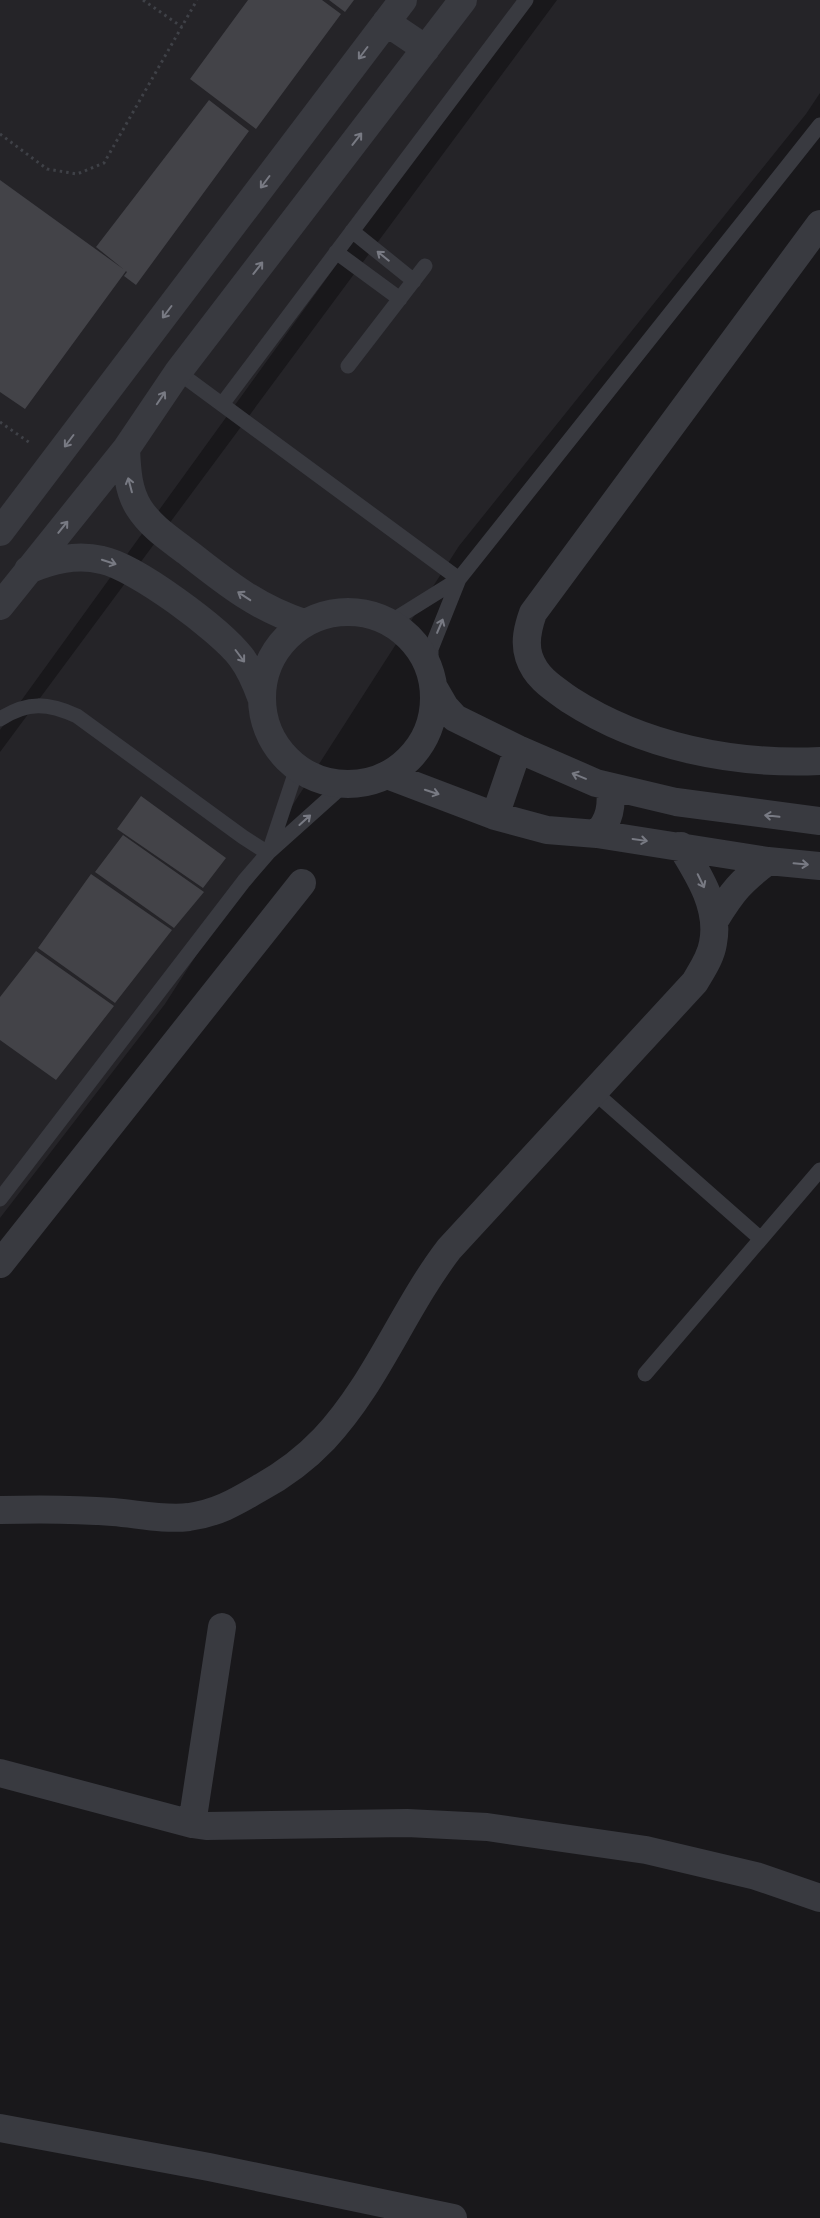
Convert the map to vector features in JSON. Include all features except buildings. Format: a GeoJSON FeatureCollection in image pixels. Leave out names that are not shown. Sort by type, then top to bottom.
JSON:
{"type":"FeatureCollection","features":[{"type":"Feature","properties":{"kind":"street"},"geometry":{"type":"LineString","coordinates":[[0,532],[403,0]]}},
{"type":"Feature","properties":{"kind":"street"},"geometry":{"type":"LineString","coordinates":[[0,606],[126,449],[178,372],[463,0]]}},
{"type":"Feature","properties":{"kind":"street"},"geometry":{"type":"LineString","coordinates":[[386,22],[426,49]]}},
{"type":"Feature","properties":{"kind":"street"},"geometry":{"type":"LineString","coordinates":[[820,224],[533,613],[526,641],[528,656],[534,669],[543,680],[592,714],[630,731],[670,744],[711,754],[752,760],[820,761]]}},
{"type":"Feature","properties":{"kind":"street"},"geometry":{"type":"LineString","coordinates":[[126,449],[126,469],[130,488],[138,506],[150,523],[236,590],[268,609],[304,623]]}},
{"type":"Feature","properties":{"kind":"street"},"geometry":{"type":"LineString","coordinates":[[28,570],[55,560],[84,557],[122,566],[154,587],[228,642],[242,658],[254,677],[261,697],[265,725],[278,750],[297,768],[323,781],[345,784],[366,782],[387,775],[408,760],[424,739],[433,714],[433,681]]}},
{"type":"Feature","properties":{"kind":"street"},"geometry":{"type":"LineString","coordinates":[[261,697],[264,675],[273,654],[286,637],[304,623],[324,615],[345,612],[366,613],[386,620],[411,639],[421,651],[445,707],[455,718],[518,749],[610,788],[676,802],[820,821]]}},
{"type":"Feature","properties":{"kind":"street"},"geometry":{"type":"LineString","coordinates":[[495,816],[518,749]]}},
{"type":"Feature","properties":{"kind":"street"},"geometry":{"type":"LineString","coordinates":[[387,775],[495,816],[547,830],[597,834],[768,861],[820,866]]}},
{"type":"Feature","properties":{"kind":"street"},"geometry":{"type":"LineString","coordinates":[[597,834],[605,826],[609,817],[611,807],[610,788]]}},
{"type":"Feature","properties":{"kind":"street"},"geometry":{"type":"LineString","coordinates":[[0,1510],[77,1510],[160,1518],[187,1517],[224,1509],[274,1480],[323,1440],[342,1418],[432,1271],[466,1229],[695,982],[713,944],[715,920],[708,895],[681,846]]}},
{"type":"Feature","properties":{"kind":"street"},"geometry":{"type":"LineString","coordinates":[[715,920],[732,892],[744,879],[768,861]]}},
{"type":"Feature","properties":{"kind":"street"},"geometry":{"type":"LineString","coordinates":[[0,1264],[302,883]]}},
{"type":"Feature","properties":{"kind":"street"},"geometry":{"type":"LineString","coordinates":[[192,1824],[222,1627]]}},
{"type":"Feature","properties":{"kind":"street"},"geometry":{"type":"LineString","coordinates":[[0,1773],[192,1824],[206,1826],[407,1823],[487,1827],[646,1850],[756,1876],[820,1898]]}},
{"type":"Feature","properties":{"kind":"street"},"geometry":{"type":"LineString","coordinates":[[0,2128],[219,2169],[453,2218]]}},
{"type":"Feature","properties":{"kind":"lane"},"geometry":{"type":"LineString","coordinates":[[222,403],[526,0]]}},
{"type":"Feature","properties":{"kind":"lane"},"geometry":{"type":"LineString","coordinates":[[433,681],[431,648],[459,579],[820,125]]}},
{"type":"Feature","properties":{"kind":"lane"},"geometry":{"type":"LineString","coordinates":[[352,231],[414,281]]}},
{"type":"Feature","properties":{"kind":"lane"},"geometry":{"type":"LineString","coordinates":[[336,252],[400,299]]}},
{"type":"Feature","properties":{"kind":"lane"},"geometry":{"type":"LineString","coordinates":[[348,366],[425,266]]}},
{"type":"Feature","properties":{"kind":"lane"},"geometry":{"type":"LineString","coordinates":[[178,372],[459,579]]}},
{"type":"Feature","properties":{"kind":"lane"},"geometry":{"type":"LineString","coordinates":[[386,620],[405,613],[459,579]]}},
{"type":"Feature","properties":{"kind":"lane"},"geometry":{"type":"LineString","coordinates":[[0,718],[26,707],[40,705],[58,708],[77,716],[243,837],[268,853]]}},
{"type":"Feature","properties":{"kind":"lane"},"geometry":{"type":"LineString","coordinates":[[268,853],[297,768]]}},
{"type":"Feature","properties":{"kind":"lane"},"geometry":{"type":"LineString","coordinates":[[0,1198],[244,881],[268,853],[345,784]]}},
{"type":"Feature","properties":{"kind":"lane"},"geometry":{"type":"LineString","coordinates":[[593,1091],[761,1239]]}},
{"type":"Feature","properties":{"kind":"lane"},"geometry":{"type":"LineString","coordinates":[[645,1374],[820,1170]]}},
{"type":"Feature","properties":{"kind":"path"},"geometry":{"type":"LineString","coordinates":[[143,0],[182,27]]}},
{"type":"Feature","properties":{"kind":"path"},"geometry":{"type":"LineString","coordinates":[[0,134],[47,169],[77,174],[104,163],[197,0]]}},
{"type":"Feature","properties":{"kind":"shaded area"},"geometry":{"type":"Polygon","coordinates":[[[0,0],[528,0],[0,730],[0,0]]]}},
{"type":"Feature","properties":{"kind":"shaded area"},"geometry":{"type":"Polygon","coordinates":[[[557,0],[820,0],[820,93],[806,114],[459,546],[165,1004],[0,1218],[0,752],[557,0]]]}}]}
